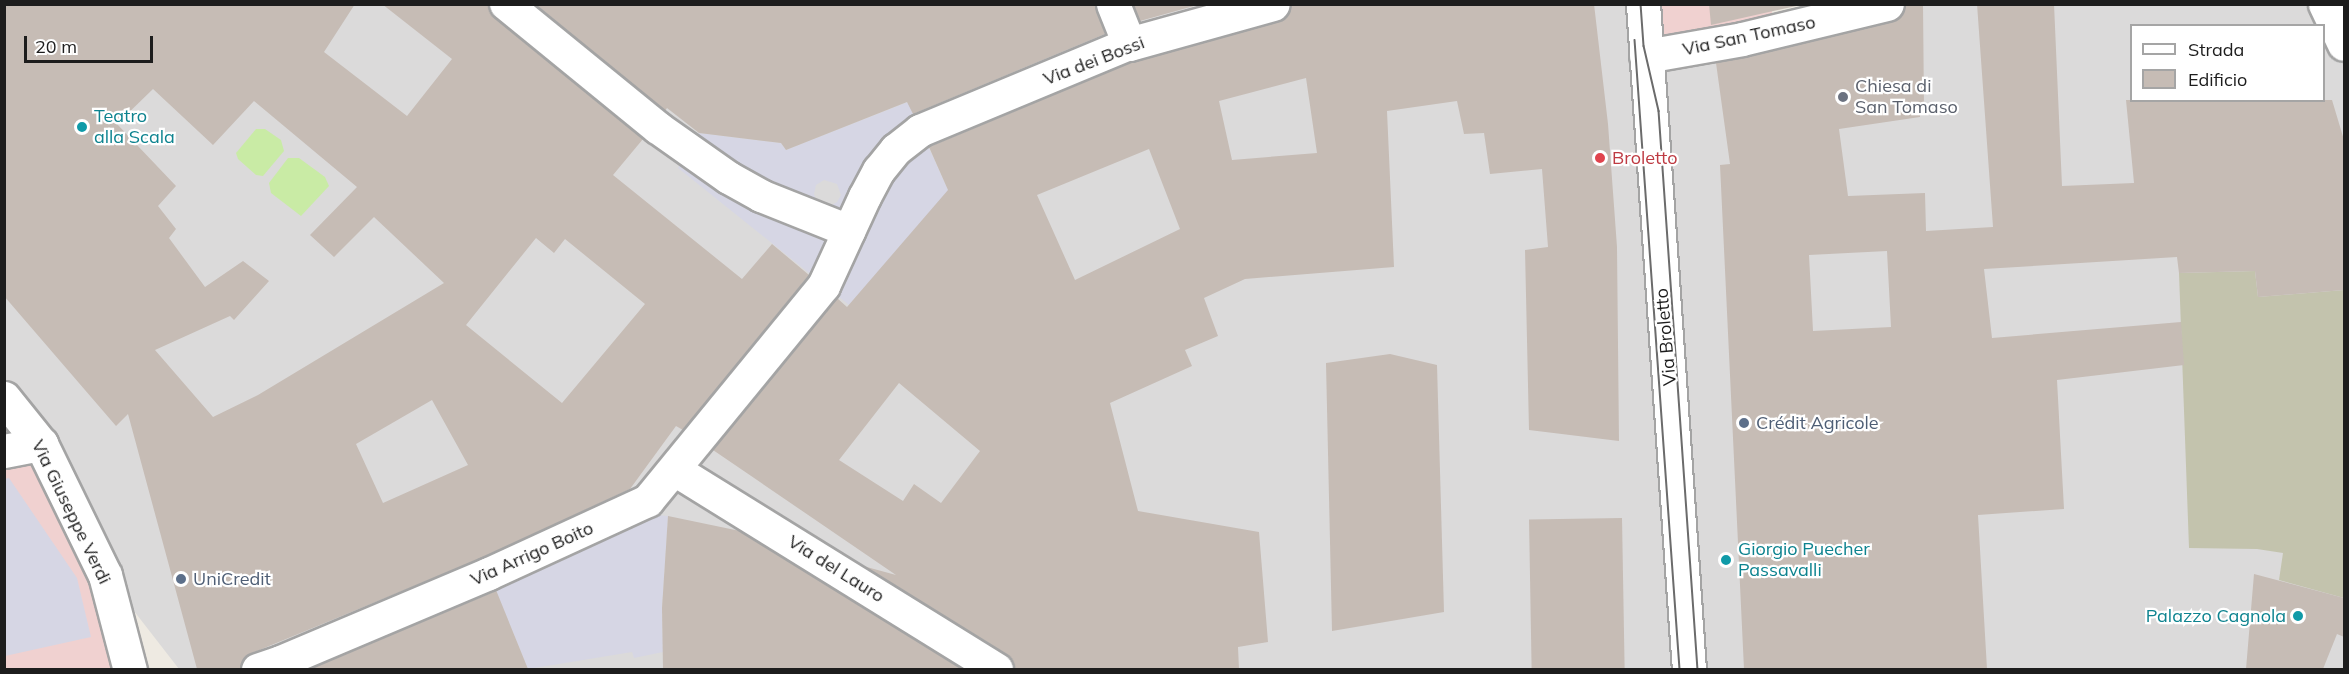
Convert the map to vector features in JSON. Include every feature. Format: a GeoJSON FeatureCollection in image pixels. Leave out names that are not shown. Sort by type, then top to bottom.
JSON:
{"type":"FeatureCollection","features":[{"type":"Feature","properties":{"kind":"street"},"geometry":{"type":"LineString","coordinates":[[506,4],[658,128],[744,187],[849,231]]}},
{"type":"Feature","properties":{"kind":"street"},"geometry":{"type":"LineString","coordinates":[[1113,4],[1130,44]]}},
{"type":"Feature","properties":{"kind":"street","name":"Via dei Bossi"},"geometry":{"type":"LineString","coordinates":[[849,231],[879,171],[896,150],[920,132],[1130,44],[1273,4]]}},
{"type":"Feature","properties":{"kind":"street","name":"Via Broletto"},"geometry":{"type":"LineString","coordinates":[[1643,4],[1689,669]]}},
{"type":"Feature","properties":{"kind":"street","name":"Via San Tomaso"},"geometry":{"type":"LineString","coordinates":[[1646,56],[1742,39],[1887,4]]}},
{"type":"Feature","properties":{"kind":"street"},"geometry":{"type":"LineString","coordinates":[[2325,4],[2344,44]]}},
{"type":"Feature","properties":{"kind":"street","name":"Via Arrigo Boito"},"geometry":{"type":"LineString","coordinates":[[258,669],[281,662],[489,574],[648,501],[824,286],[849,231]]}},
{"type":"Feature","properties":{"kind":"street","name":"Via Giuseppe Verdi"},"geometry":{"type":"LineString","coordinates":[[4,398],[41,444],[105,575],[130,669]]}},
{"type":"Feature","properties":{"kind":"street"},"geometry":{"type":"LineString","coordinates":[[4,451],[41,444]]}},
{"type":"Feature","properties":{"kind":"street","name":"Via del Lauro"},"geometry":{"type":"LineString","coordinates":[[675,470],[997,669]]}},
{"type":"Feature","properties":{"kind":"shaded area"},"geometry":{"type":"Polygon","coordinates":[[[5,5],[1639,5],[1683,669],[179,669],[106,575],[5,459],[5,5]]]}},
{"type":"Feature","properties":{"kind":"shaded area"},"geometry":{"type":"Polygon","coordinates":[[[1644,5],[1772,5],[1772,32],[1655,53],[1644,5]]]}},
{"type":"Feature","properties":{"kind":"shaded area"},"geometry":{"type":"Polygon","coordinates":[[[1890,5],[2344,5],[2344,669],[1691,669],[1647,56],[1890,5]]]}},
{"type":"Feature","properties":{"kind":"shaded area"},"geometry":{"type":"Polygon","coordinates":[[[908,102],[949,192],[849,305],[678,168],[699,133],[781,143],[786,150],[908,102]],[[824,180],[816,185],[814,194],[817,202],[829,207],[837,202],[841,195],[837,184],[824,180]]]}},
{"type":"Feature","properties":{"kind":"shaded area"},"geometry":{"type":"Polygon","coordinates":[[[2255,271],[2258,297],[2344,290],[2344,598],[2279,580],[2283,553],[2257,549],[2189,548],[2179,273],[2255,271]]]}},
{"type":"Feature","properties":{"kind":"shaded area"},"geometry":{"type":"Polygon","coordinates":[[[43,452],[126,669],[5,670],[5,459],[43,452]]]}},
{"type":"Feature","properties":{"kind":"shaded area"},"geometry":{"type":"Polygon","coordinates":[[[9,478],[77,578],[91,637],[5,656],[4,479],[9,478]]]}},
{"type":"Feature","properties":{"kind":"shaded area"},"geometry":{"type":"Polygon","coordinates":[[[648,501],[656,515],[668,516],[662,608],[663,652],[634,658],[632,652],[528,669],[489,574],[648,501]]]}},
{"type":"Feature","properties":{"kind":"green space"},"geometry":{"type":"Polygon","coordinates":[[[256,129],[265,129],[281,140],[284,151],[263,176],[256,175],[238,159],[236,153],[256,129]]]}},
{"type":"Feature","properties":{"kind":"green space"},"geometry":{"type":"Polygon","coordinates":[[[288,158],[299,158],[325,177],[329,186],[301,216],[271,193],[269,183],[288,158]]]}},
{"type":"Feature","properties":{"kind":"building"},"geometry":{"type":"Polygon","coordinates":[[[4,4],[355,4],[324,52],[407,116],[452,59],[382,4],[489,4],[495,18],[643,139],[613,175],[742,279],[772,244],[809,275],[683,430],[676,426],[630,489],[482,558],[252,653],[244,659],[240,669],[197,669],[128,414],[116,426],[4,296],[4,4]],[[153,89],[117,124],[176,186],[158,206],[176,229],[169,238],[205,287],[243,261],[269,281],[234,320],[230,316],[155,350],[213,417],[258,395],[444,283],[374,217],[334,257],[310,235],[357,187],[254,101],[213,145],[153,89]],[[536,238],[466,325],[562,403],[645,304],[565,239],[554,253],[536,238]],[[432,400],[356,444],[383,503],[468,465],[432,400]]]}},
{"type":"Feature","properties":{"kind":"building"},"geometry":{"type":"Polygon","coordinates":[[[535,4],[1095,4],[1105,34],[913,114],[907,102],[786,150],[781,143],[699,133],[667,108],[665,111],[535,4]]]}},
{"type":"Feature","properties":{"kind":"building"},"geometry":{"type":"Polygon","coordinates":[[[1133,4],[1201,4],[1140,21],[1133,4]]]}},
{"type":"Feature","properties":{"kind":"building"},"geometry":{"type":"Polygon","coordinates":[[[1291,4],[1594,4],[1608,124],[1617,247],[1619,441],[1529,430],[1525,250],[1548,247],[1542,169],[1490,174],[1484,133],[1464,134],[1457,101],[1387,111],[1394,267],[1245,279],[1204,298],[1218,336],[1185,350],[1192,366],[1110,403],[1138,511],[1259,532],[1268,642],[1238,647],[1239,669],[1015,669],[1013,661],[1006,655],[863,566],[896,575],[713,450],[837,298],[847,307],[948,190],[929,147],[1132,62],[1278,22],[1287,17],[1291,4]],[[1306,78],[1219,101],[1232,160],[1317,153],[1306,78]],[[1149,149],[1037,195],[1075,280],[1180,229],[1149,149]],[[899,383],[839,460],[903,501],[914,484],[941,503],[980,451],[899,383]]]}},
{"type":"Feature","properties":{"kind":"building"},"geometry":{"type":"Polygon","coordinates":[[[1709,4],[1805,4],[1711,25],[1709,4]]]}},
{"type":"Feature","properties":{"kind":"building"},"geometry":{"type":"Polygon","coordinates":[[[1905,4],[1923,4],[1924,108],[1920,108],[1920,117],[1839,129],[1848,196],[1925,193],[1926,231],[1993,227],[1977,4],[2054,4],[2062,186],[2134,183],[2126,100],[2130,102],[2325,102],[2325,100],[2332,100],[2344,140],[2344,290],[2258,297],[2255,271],[2179,273],[2177,257],[1984,269],[1992,338],[2181,322],[2184,365],[2057,380],[2064,509],[1978,515],[1987,669],[1744,669],[1720,165],[1730,164],[1716,63],[1891,22],[1900,17],[1905,4]],[[1887,251],[1809,255],[1813,331],[1891,327],[1887,251]]]}},
{"type":"Feature","properties":{"kind":"building"},"geometry":{"type":"Polygon","coordinates":[[[1390,354],[1437,365],[1444,612],[1332,631],[1326,363],[1390,354]]]}},
{"type":"Feature","properties":{"kind":"building"},"geometry":{"type":"Polygon","coordinates":[[[668,516],[740,531],[962,669],[663,669],[662,608],[668,516]]]}},
{"type":"Feature","properties":{"kind":"building"},"geometry":{"type":"Polygon","coordinates":[[[1622,518],[1625,669],[1532,670],[1529,520],[1622,518]]]}},
{"type":"Feature","properties":{"kind":"building","name":"Palazzo Cagnola"},"geometry":{"type":"Polygon","coordinates":[[[2254,574],[2344,598],[2344,637],[2337,634],[2323,669],[2246,669],[2254,574]]]}},
{"type":"Feature","properties":{"kind":"building"},"geometry":{"type":"Polygon","coordinates":[[[496,591],[528,669],[309,669],[496,591]]]}},
{"type":"Feature","properties":{"kind":"tram line"},"geometry":{"type":"LineString","coordinates":[[1641,4],[1644,46],[1659,111],[1698,670]]}},
{"type":"Feature","properties":{"kind":"tram line"},"geometry":{"type":"LineString","coordinates":[[1635,40],[1680,670]]}},
{"type":"Feature","properties":{"kind":"place","name":"Chiesa di San Tomaso"},"geometry":{"type":"Point","coordinates":[1843,97]}},
{"type":"Feature","properties":{"kind":"place","name":"Teatro alla Scala"},"geometry":{"type":"Point","coordinates":[82,127]}},
{"type":"Feature","properties":{"kind":"place","name":"Broletto"},"geometry":{"type":"Point","coordinates":[1600,158]}},
{"type":"Feature","properties":{"kind":"place","name":"Crédit Agricole"},"geometry":{"type":"Point","coordinates":[1744,423]}},
{"type":"Feature","properties":{"kind":"place","name":"Giorgio Puecher Passavalli"},"geometry":{"type":"Point","coordinates":[1726,560]}},
{"type":"Feature","properties":{"kind":"place","name":"UniCredit"},"geometry":{"type":"Point","coordinates":[181,579]}},
{"type":"Feature","properties":{"kind":"place","name":"Palazzo Cagnola"},"geometry":{"type":"Point","coordinates":[2298,616]}}]}
